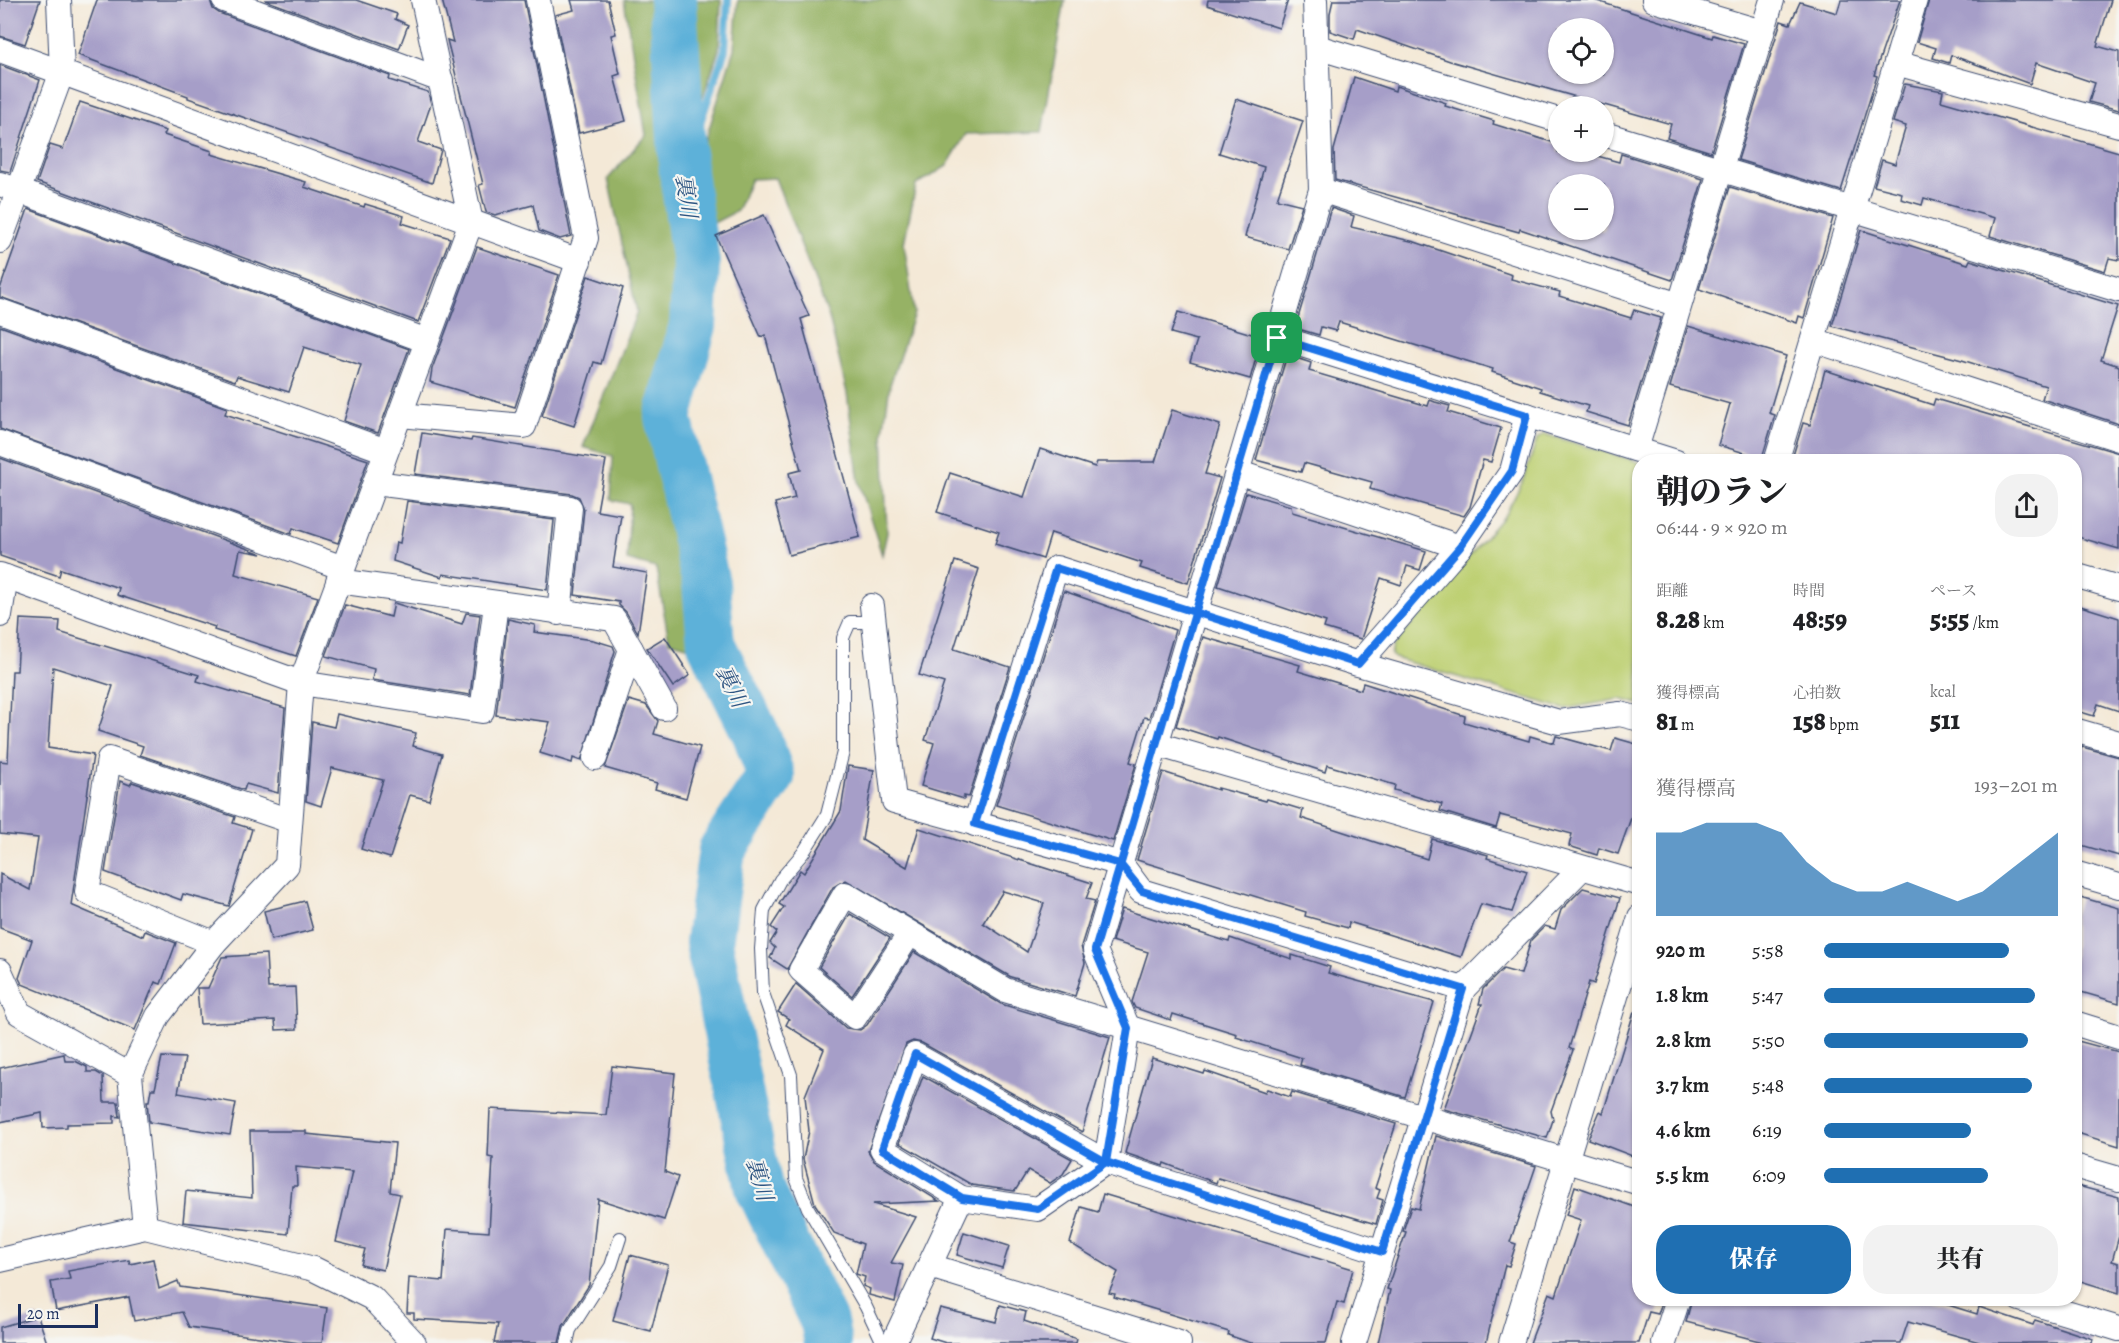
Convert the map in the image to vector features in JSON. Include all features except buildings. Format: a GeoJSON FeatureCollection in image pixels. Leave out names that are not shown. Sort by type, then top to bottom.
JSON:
{"type":"FeatureCollection","features":[{"type":"Feature","properties":{"kind":"street"},"geometry":{"type":"LineString","coordinates":[[0,241],[9,187],[62,72],[59,0]]}},
{"type":"Feature","properties":{"kind":"street"},"geometry":{"type":"LineString","coordinates":[[224,0],[441,80]]}},
{"type":"Feature","properties":{"kind":"street"},"geometry":{"type":"LineString","coordinates":[[145,1227],[130,1075],[158,1016],[214,943],[287,865],[301,683],[471,222],[423,0]]}},
{"type":"Feature","properties":{"kind":"street"},"geometry":{"type":"LineString","coordinates":[[400,415],[524,426],[579,261],[586,238],[538,0]]}},
{"type":"Feature","properties":{"kind":"street"},"geometry":{"type":"LineString","coordinates":[[1316,0],[1321,190],[1095,950],[1128,1028],[1106,1162],[1038,1209],[962,1198],[882,1149],[915,1054],[1106,1162],[1382,1252]]}},
{"type":"Feature","properties":{"kind":"street"},"geometry":{"type":"LineString","coordinates":[[1654,0],[1762,32]]}},
{"type":"Feature","properties":{"kind":"street"},"geometry":{"type":"LineString","coordinates":[[1636,449],[1772,0]]}},
{"type":"Feature","properties":{"kind":"street"},"geometry":{"type":"LineString","coordinates":[[1778,454],[1915,0]]}},
{"type":"Feature","properties":{"kind":"street"},"geometry":{"type":"LineString","coordinates":[[1317,47],[1548,117]]}},
{"type":"Feature","properties":{"kind":"street"},"geometry":{"type":"LineString","coordinates":[[0,50],[579,261]]}},
{"type":"Feature","properties":{"kind":"street"},"geometry":{"type":"LineString","coordinates":[[1896,63],[2119,125]]}},
{"type":"Feature","properties":{"kind":"street"},"geometry":{"type":"LineString","coordinates":[[1614,137],[2119,290]]}},
{"type":"Feature","properties":{"kind":"street"},"geometry":{"type":"LineString","coordinates":[[9,187],[427,341]]}},
{"type":"Feature","properties":{"kind":"street"},"geometry":{"type":"LineString","coordinates":[[1321,190],[1679,305]]}},
{"type":"Feature","properties":{"kind":"street"},"geometry":{"type":"LineString","coordinates":[[0,311],[386,451]]}},
{"type":"Feature","properties":{"kind":"street"},"geometry":{"type":"LineString","coordinates":[[1277,338],[1651,454]]}},
{"type":"Feature","properties":{"kind":"street"},"geometry":{"type":"LineString","coordinates":[[1813,340],[2119,439]]}},
{"type":"Feature","properties":{"kind":"street"},"geometry":{"type":"LineString","coordinates":[[1358,664],[1460,547],[1512,471],[1527,415]]}},
{"type":"Feature","properties":{"kind":"street"},"geometry":{"type":"LineString","coordinates":[[0,443],[341,575],[495,604],[614,619],[663,708]]}},
{"type":"Feature","properties":{"kind":"street"},"geometry":{"type":"LineString","coordinates":[[1237,472],[1460,547]]}},
{"type":"Feature","properties":{"kind":"street"},"geometry":{"type":"LineString","coordinates":[[375,483],[570,508],[559,613]]}},
{"type":"Feature","properties":{"kind":"street"},"geometry":{"type":"LineString","coordinates":[[975,824],[1056,568],[1358,664],[1559,722],[1620,714],[1632,717]]}},
{"type":"Feature","properties":{"kind":"street"},"geometry":{"type":"LineString","coordinates":[[0,615],[3,576],[301,683],[482,711],[495,604]]}},
{"type":"Feature","properties":{"kind":"street"},"geometry":{"type":"LineString","coordinates":[[2082,581],[2119,588]]}},
{"type":"Feature","properties":{"kind":"street"},"geometry":{"type":"LineString","coordinates":[[872,614],[894,801],[1120,864],[1142,891],[1463,989]]}},
{"type":"Feature","properties":{"kind":"street"},"geometry":{"type":"LineString","coordinates":[[595,758],[631,649]]}},
{"type":"Feature","properties":{"kind":"street"},"geometry":{"type":"LineString","coordinates":[[2082,732],[2119,743]]}},
{"type":"Feature","properties":{"kind":"street"},"geometry":{"type":"LineString","coordinates":[[1156,744],[1632,882]]}},
{"type":"Feature","properties":{"kind":"street"},"geometry":{"type":"LineString","coordinates":[[214,943],[87,892],[109,759],[290,822]]}},
{"type":"Feature","properties":{"kind":"street"},"geometry":{"type":"LineString","coordinates":[[1354,1343],[1463,989],[1582,868]]}},
{"type":"Feature","properties":{"kind":"street"},"geometry":{"type":"LineString","coordinates":[[2082,875],[2119,886]]}},
{"type":"Feature","properties":{"kind":"street"},"geometry":{"type":"LineString","coordinates":[[910,933],[855,1017],[801,970],[845,894],[910,933],[1005,990],[1632,1181]]}},
{"type":"Feature","properties":{"kind":"street"},"geometry":{"type":"LineString","coordinates":[[1511,1343],[1632,943]]}},
{"type":"Feature","properties":{"kind":"street"},"geometry":{"type":"LineString","coordinates":[[0,971],[19,1013],[130,1075]]}},
{"type":"Feature","properties":{"kind":"street"},"geometry":{"type":"LineString","coordinates":[[2082,1025],[2119,1037]]}},
{"type":"Feature","properties":{"kind":"street"},"geometry":{"type":"LineString","coordinates":[[2082,1168],[2119,1179]]}},
{"type":"Feature","properties":{"kind":"street"},"geometry":{"type":"LineString","coordinates":[[895,1341],[962,1198]]}},
{"type":"Feature","properties":{"kind":"street"},"geometry":{"type":"LineString","coordinates":[[0,1260],[145,1227],[314,1269],[372,1298],[414,1343]]}},
{"type":"Feature","properties":{"kind":"street"},"geometry":{"type":"LineString","coordinates":[[930,1266],[1179,1343]]}},
{"type":"Feature","properties":{"kind":"street"},"geometry":{"type":"LineString","coordinates":[[1667,1342],[1676,1306]]}},
{"type":"Feature","properties":{"kind":"street"},"geometry":{"type":"LineString","coordinates":[[2043,1306],[2119,1329]]}},
{"type":"Feature","properties":{"kind":"lane"},"geometry":{"type":"LineString","coordinates":[[872,614],[850,622],[843,638],[843,752],[827,814],[803,853],[780,880],[764,910],[761,949],[763,993],[791,1076],[796,1178],[808,1208],[866,1307],[895,1341]]}},
{"type":"Feature","properties":{"kind":"lane"},"geometry":{"type":"LineString","coordinates":[[567,1343],[570,1330],[611,1266],[620,1238]]}},
{"type":"Feature","properties":{"kind":"green space"},"geometry":{"type":"Polygon","coordinates":[[[624,0],[663,0],[673,170],[688,263],[679,327],[660,416],[665,470],[692,569],[697,649],[669,641],[656,568],[627,560],[630,504],[611,500],[613,456],[583,447],[637,312],[608,179],[646,135],[624,0]]]}},
{"type":"Feature","properties":{"kind":"green space"},"geometry":{"type":"Polygon","coordinates":[[[688,0],[721,0],[719,49],[692,130],[688,0]]]}},
{"type":"Feature","properties":{"kind":"green space"},"geometry":{"type":"Polygon","coordinates":[[[738,0],[1065,0],[1042,132],[966,134],[947,166],[916,185],[904,243],[914,313],[890,385],[883,432],[887,533],[882,555],[859,482],[847,393],[829,317],[775,178],[751,179],[737,211],[710,225],[695,173],[734,49],[738,0]]]}},
{"type":"Feature","properties":{"kind":"green space"},"geometry":{"type":"Polygon","coordinates":[[[1544,434],[1632,460],[1632,702],[1620,699],[1564,709],[1391,655],[1393,646],[1506,513],[1524,479],[1537,439],[1544,434]]]}},
{"type":"Feature","properties":{"kind":"waterway","name":"裏川"},"geometry":{"type":"LineString","coordinates":[[673,0],[683,172],[696,263],[693,325],[668,417],[706,583],[711,644],[756,734],[771,776],[722,850],[709,943],[759,1188],[824,1322],[828,1343]]}},
{"type":"Feature","properties":{"kind":"waterway"},"geometry":{"type":"LineString","coordinates":[[683,172],[725,50],[728,0]]}},
{"type":"Feature","properties":{"kind":"route"},"geometry":{"type":"LineString","coordinates":[[1277,338],[1195,612],[1176,678],[1120,864],[1095,950],[1128,1028],[1106,1162],[1038,1209],[962,1198],[882,1149],[915,1054],[1106,1162],[1382,1252],[1463,989],[1142,891],[1120,864],[975,824],[1056,568],[1195,612],[1358,664],[1460,547],[1512,471],[1527,415],[1277,338]]}}]}
